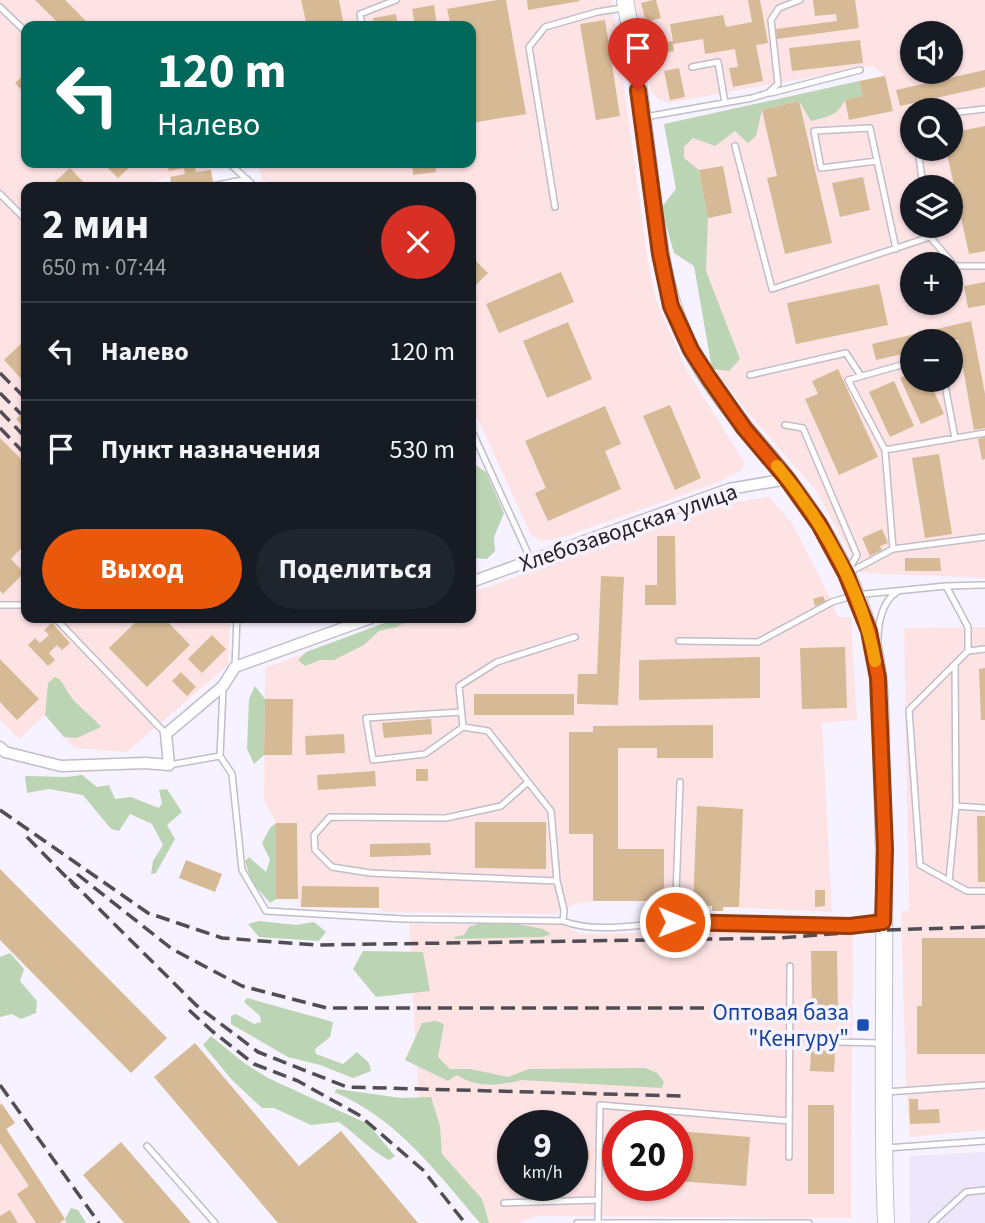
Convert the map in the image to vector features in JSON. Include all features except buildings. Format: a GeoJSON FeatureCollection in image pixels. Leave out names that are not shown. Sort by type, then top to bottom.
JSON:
{"type":"FeatureCollection","features":[{"type":"Feature","properties":{"kind":"main road"},"geometry":{"type":"LineString","coordinates":[[625,4],[660,254],[671,306],[691,350],[709,378],[744,428],[787,479],[819,524],[846,574],[869,631],[878,678],[885,849],[883,1148],[886,1223]]}},
{"type":"Feature","properties":{"kind":"street","name":"Хлебозаводская улица"},"geometry":{"type":"LineString","coordinates":[[476,580],[729,489],[787,479]]}},
{"type":"Feature","properties":{"kind":"street"},"geometry":{"type":"LineString","coordinates":[[0,747],[5,752],[61,766],[145,763],[169,765],[166,734],[223,686],[234,667],[357,623]]}},
{"type":"Feature","properties":{"kind":"lane"},"geometry":{"type":"LineString","coordinates":[[361,21],[360,14],[396,0]]}},
{"type":"Feature","properties":{"kind":"lane"},"geometry":{"type":"LineString","coordinates":[[768,93],[778,84],[771,20],[779,8],[800,0]]}},
{"type":"Feature","properties":{"kind":"lane"},"geometry":{"type":"LineString","coordinates":[[555,208],[529,47],[545,27],[625,4]]}},
{"type":"Feature","properties":{"kind":"lane"},"geometry":{"type":"LineString","coordinates":[[0,7],[21,27]]}},
{"type":"Feature","properties":{"kind":"lane"},"geometry":{"type":"LineString","coordinates":[[692,67],[718,62],[725,103]]}},
{"type":"Feature","properties":{"kind":"lane"},"geometry":{"type":"LineString","coordinates":[[642,117],[725,103],[860,70]]}},
{"type":"Feature","properties":{"kind":"lane"},"geometry":{"type":"LineString","coordinates":[[963,112],[985,109]]}},
{"type":"Feature","properties":{"kind":"lane"},"geometry":{"type":"LineString","coordinates":[[877,161],[821,168],[814,131],[870,128],[896,248]]}},
{"type":"Feature","properties":{"kind":"lane"},"geometry":{"type":"LineString","coordinates":[[735,146],[772,289],[927,238]]}},
{"type":"Feature","properties":{"kind":"lane"},"geometry":{"type":"LineString","coordinates":[[235,168],[250,182]]}},
{"type":"Feature","properties":{"kind":"lane"},"geometry":{"type":"LineString","coordinates":[[232,182],[247,179]]}},
{"type":"Feature","properties":{"kind":"lane"},"geometry":{"type":"LineString","coordinates":[[0,194],[21,215]]}},
{"type":"Feature","properties":{"kind":"lane"},"geometry":{"type":"LineString","coordinates":[[931,238],[955,266],[985,266]]}},
{"type":"Feature","properties":{"kind":"lane"},"geometry":{"type":"LineString","coordinates":[[750,375],[846,354],[861,376]]}},
{"type":"Feature","properties":{"kind":"lane"},"geometry":{"type":"LineString","coordinates":[[893,549],[885,450],[848,380],[900,365]]}},
{"type":"Feature","properties":{"kind":"lane"},"geometry":{"type":"LineString","coordinates":[[946,392],[955,438]]}},
{"type":"Feature","properties":{"kind":"lane"},"geometry":{"type":"LineString","coordinates":[[785,425],[803,428],[857,555],[846,574]]}},
{"type":"Feature","properties":{"kind":"lane"},"geometry":{"type":"LineString","coordinates":[[885,450],[985,433]]}},
{"type":"Feature","properties":{"kind":"lane"},"geometry":{"type":"LineString","coordinates":[[476,440],[531,560]]}},
{"type":"Feature","properties":{"kind":"lane"},"geometry":{"type":"LineString","coordinates":[[846,574],[893,549],[985,537]]}},
{"type":"Feature","properties":{"kind":"lane"},"geometry":{"type":"LineString","coordinates":[[679,641],[758,642],[832,602],[855,595],[985,585]]}},
{"type":"Feature","properties":{"kind":"lane"},"geometry":{"type":"LineString","coordinates":[[946,586],[968,627],[968,651]]}},
{"type":"Feature","properties":{"kind":"lane"},"geometry":{"type":"LineString","coordinates":[[878,678],[878,629],[883,610],[892,594],[901,590]]}},
{"type":"Feature","properties":{"kind":"lane"},"geometry":{"type":"LineString","coordinates":[[0,605],[21,605]]}},
{"type":"Feature","properties":{"kind":"lane"},"geometry":{"type":"LineString","coordinates":[[60,623],[166,734]]}},
{"type":"Feature","properties":{"kind":"lane"},"geometry":{"type":"LineString","coordinates":[[234,667],[237,623]]}},
{"type":"Feature","properties":{"kind":"lane"},"geometry":{"type":"LineString","coordinates":[[463,727],[459,686],[497,662],[575,636]]}},
{"type":"Feature","properties":{"kind":"lane"},"geometry":{"type":"LineString","coordinates":[[985,649],[968,651],[909,710],[919,865],[967,891],[985,891]]}},
{"type":"Feature","properties":{"kind":"lane"},"geometry":{"type":"LineString","coordinates":[[949,881],[956,806],[955,664]]}},
{"type":"Feature","properties":{"kind":"lane"},"geometry":{"type":"LineString","coordinates":[[223,686],[220,756],[232,774],[242,870],[266,911],[403,919],[562,921],[581,928],[675,922],[850,926],[883,922]]}},
{"type":"Feature","properties":{"kind":"lane"},"geometry":{"type":"LineString","coordinates":[[461,712],[366,718],[373,760],[425,754],[463,727],[488,731],[551,811],[557,881],[564,910],[562,921]]}},
{"type":"Feature","properties":{"kind":"lane"},"geometry":{"type":"LineString","coordinates":[[169,765],[220,756]]}},
{"type":"Feature","properties":{"kind":"lane"},"geometry":{"type":"LineString","coordinates":[[527,782],[501,806],[446,818],[330,817],[314,835],[315,850],[332,867],[370,873],[557,881]]}},
{"type":"Feature","properties":{"kind":"lane"},"geometry":{"type":"LineString","coordinates":[[675,922],[680,782]]}},
{"type":"Feature","properties":{"kind":"lane"},"geometry":{"type":"LineString","coordinates":[[956,806],[985,808]]}},
{"type":"Feature","properties":{"kind":"lane"},"geometry":{"type":"LineString","coordinates":[[789,1157],[790,966]]}},
{"type":"Feature","properties":{"kind":"lane"},"geometry":{"type":"LineString","coordinates":[[789,1036],[838,1042],[883,1043]]}},
{"type":"Feature","properties":{"kind":"lane"},"geometry":{"type":"LineString","coordinates":[[883,1092],[985,1085]]}},
{"type":"Feature","properties":{"kind":"lane"},"geometry":{"type":"LineString","coordinates":[[598,1222],[600,1105],[789,1121]]}},
{"type":"Feature","properties":{"kind":"lane"},"geometry":{"type":"LineString","coordinates":[[883,1148],[985,1141]]}},
{"type":"Feature","properties":{"kind":"lane"},"geometry":{"type":"LineString","coordinates":[[147,1146],[215,1223]]}},
{"type":"Feature","properties":{"kind":"lane"},"geometry":{"type":"LineString","coordinates":[[932,1223],[967,1192],[985,1190]]}},
{"type":"Feature","properties":{"kind":"lane"},"geometry":{"type":"LineString","coordinates":[[504,1203],[598,1200]]}},
{"type":"Feature","properties":{"kind":"lane"},"geometry":{"type":"LineString","coordinates":[[577,1223],[809,1223]]}},
{"type":"Feature","properties":{"kind":"shaded area"},"geometry":{"type":"Polygon","coordinates":[[[0,0],[612,0],[648,261],[657,303],[686,369],[745,463],[741,470],[719,482],[558,539],[539,541],[530,533],[476,415],[476,182],[261,180],[260,168],[476,168],[476,21],[21,21],[21,168],[208,168],[213,182],[171,182],[170,177],[152,182],[21,182],[21,623],[230,623],[228,665],[127,752],[74,748],[45,715],[19,739],[0,720],[0,0]]]}},
{"type":"Feature","properties":{"kind":"shaded area"},"geometry":{"type":"Polygon","coordinates":[[[634,0],[985,0],[985,578],[861,573],[815,489],[753,419],[718,374],[673,130],[884,75],[873,66],[667,103],[650,91],[647,60],[634,0]]]}},
{"type":"Feature","properties":{"kind":"shaded area"},"geometry":{"type":"Polygon","coordinates":[[[769,497],[792,523],[838,617],[851,617],[857,720],[822,723],[832,912],[724,907],[723,911],[712,911],[712,906],[664,901],[593,901],[575,904],[555,914],[384,912],[379,908],[301,907],[298,899],[276,899],[276,823],[264,800],[265,668],[388,623],[476,623],[476,591],[716,505],[769,497]]]}},
{"type":"Feature","properties":{"kind":"shaded area"},"geometry":{"type":"Polygon","coordinates":[[[985,627],[985,1130],[910,1137],[901,911],[909,911],[904,628],[985,627]]]}},
{"type":"Feature","properties":{"kind":"shaded area"},"geometry":{"type":"Polygon","coordinates":[[[409,924],[563,925],[581,934],[853,929],[851,1218],[537,1216],[519,1223],[484,1223],[421,1145],[409,924]]]}},
{"type":"Feature","properties":{"kind":"shaded area"},"geometry":{"type":"Polygon","coordinates":[[[0,1100],[15,1123],[7,1129],[66,1223],[0,1223],[0,1100]]]}},
{"type":"Feature","properties":{"kind":"shaded area"},"geometry":{"type":"Polygon","coordinates":[[[985,1152],[985,1223],[910,1223],[909,1156],[985,1152]]]}},
{"type":"Feature","properties":{"kind":"green space"},"geometry":{"type":"Polygon","coordinates":[[[859,81],[863,96],[845,100],[835,113],[827,117],[811,121],[799,101],[762,110],[756,136],[748,143],[735,131],[715,146],[693,138],[684,147],[684,158],[699,170],[708,218],[706,271],[740,359],[729,371],[712,369],[694,266],[674,253],[661,208],[676,189],[664,124],[859,81]]]}},
{"type":"Feature","properties":{"kind":"green space"},"geometry":{"type":"Polygon","coordinates":[[[476,465],[486,472],[504,513],[494,537],[495,551],[487,559],[476,558],[476,465]]]}},
{"type":"Feature","properties":{"kind":"green space"},"geometry":{"type":"Polygon","coordinates":[[[384,623],[404,623],[379,631],[364,645],[334,660],[320,660],[305,666],[298,660],[306,652],[384,623]]]}},
{"type":"Feature","properties":{"kind":"green space"},"geometry":{"type":"Polygon","coordinates":[[[55,677],[101,727],[77,738],[64,737],[45,715],[48,683],[55,677]]]}},
{"type":"Feature","properties":{"kind":"green space"},"geometry":{"type":"Polygon","coordinates":[[[255,686],[265,699],[264,755],[254,764],[247,749],[249,699],[255,686]]]}},
{"type":"Feature","properties":{"kind":"green space"},"geometry":{"type":"Polygon","coordinates":[[[82,775],[97,787],[109,785],[115,799],[131,797],[159,808],[162,803],[159,790],[167,789],[182,812],[167,825],[175,839],[156,873],[151,874],[153,861],[163,845],[152,824],[130,814],[119,831],[111,829],[83,795],[49,789],[27,793],[25,776],[82,775]]]}},
{"type":"Feature","properties":{"kind":"green space"},"geometry":{"type":"Polygon","coordinates":[[[276,823],[276,899],[270,903],[251,881],[245,861],[249,857],[266,872],[270,860],[262,843],[276,823]]]}},
{"type":"Feature","properties":{"kind":"green space"},"geometry":{"type":"Polygon","coordinates":[[[492,919],[543,929],[551,934],[543,937],[455,939],[454,937],[464,935],[469,927],[492,919]]]}},
{"type":"Feature","properties":{"kind":"green space"},"geometry":{"type":"Polygon","coordinates":[[[259,921],[296,925],[314,922],[326,932],[319,941],[259,937],[248,924],[259,921]]]}},
{"type":"Feature","properties":{"kind":"green space"},"geometry":{"type":"Polygon","coordinates":[[[363,951],[423,952],[430,991],[376,997],[353,969],[363,951]]]}},
{"type":"Feature","properties":{"kind":"green space"},"geometry":{"type":"Polygon","coordinates":[[[10,953],[24,969],[20,981],[37,1001],[36,1013],[21,1019],[12,1014],[0,1017],[0,957],[10,953]]]}},
{"type":"Feature","properties":{"kind":"green space"},"geometry":{"type":"Polygon","coordinates":[[[247,998],[333,1022],[330,1037],[315,1049],[316,1054],[343,1064],[357,1052],[369,1063],[371,1071],[353,1078],[320,1065],[288,1057],[231,1024],[231,1016],[236,1014],[254,1024],[261,1022],[260,1016],[244,1002],[247,998]]]}},
{"type":"Feature","properties":{"kind":"green space"},"geometry":{"type":"Polygon","coordinates":[[[436,1021],[444,1024],[438,1057],[450,1069],[470,1069],[508,1077],[529,1069],[645,1068],[657,1073],[664,1082],[662,1088],[521,1080],[488,1085],[457,1075],[448,1081],[405,1060],[422,1023],[436,1021]]]}},
{"type":"Feature","properties":{"kind":"green space"},"geometry":{"type":"Polygon","coordinates":[[[211,1036],[244,1063],[268,1078],[368,1124],[395,1156],[389,1160],[382,1156],[339,1122],[311,1125],[274,1108],[262,1108],[232,1080],[203,1045],[211,1036]]]}},
{"type":"Feature","properties":{"kind":"green space"},"geometry":{"type":"Polygon","coordinates":[[[337,1089],[401,1098],[431,1097],[440,1126],[442,1154],[482,1199],[489,1223],[480,1223],[431,1166],[397,1132],[357,1103],[334,1092],[337,1089]]]}},
{"type":"Feature","properties":{"kind":"green space"},"geometry":{"type":"Polygon","coordinates":[[[71,1208],[78,1210],[86,1223],[66,1223],[65,1219],[71,1208]]]}},
{"type":"Feature","properties":{"kind":"railway"},"geometry":{"type":"LineString","coordinates":[[0,373],[21,394]]}},
{"type":"Feature","properties":{"kind":"railway"},"geometry":{"type":"LineString","coordinates":[[0,393],[21,414]]}},
{"type":"Feature","properties":{"kind":"railway"},"geometry":{"type":"LineString","coordinates":[[0,411],[21,433]]}},
{"type":"Feature","properties":{"kind":"railway"},"geometry":{"type":"LineString","coordinates":[[0,428],[21,450]]}},
{"type":"Feature","properties":{"kind":"railway"},"geometry":{"type":"LineString","coordinates":[[0,810],[148,913],[222,938],[316,945],[780,938],[883,930],[985,927]]}},
{"type":"Feature","properties":{"kind":"railway"},"geometry":{"type":"LineString","coordinates":[[27,837],[76,887]]}},
{"type":"Feature","properties":{"kind":"railway"},"geometry":{"type":"LineString","coordinates":[[77,874],[172,949],[242,986],[327,1008],[763,1008]]}},
{"type":"Feature","properties":{"kind":"railway"},"geometry":{"type":"LineString","coordinates":[[69,879],[196,1005],[258,1052],[347,1087],[681,1096]]}},
{"type":"Feature","properties":{"kind":"railway"},"geometry":{"type":"LineString","coordinates":[[189,1010],[254,1064],[298,1081],[359,1115],[423,1170],[465,1223]]}},
{"type":"Feature","properties":{"kind":"railway"},"geometry":{"type":"LineString","coordinates":[[0,1085],[99,1223]]}},
{"type":"Feature","properties":{"kind":"slow traffic"},"geometry":{"type":"LineString","coordinates":[[777,466],[819,524],[846,574],[869,631],[875,661]]}},
{"type":"Feature","properties":{"kind":"place","name":"Оптовая база \"Кенгуру\""},"geometry":{"type":"Point","coordinates":[863,1025]}},
{"type":"Feature","properties":{"kind":"route"},"geometry":{"type":"LineString","coordinates":[[638,90],[660,254],[671,306],[691,350],[709,378],[744,428],[787,479],[819,524],[846,574],[869,631],[878,678],[885,849],[883,922],[850,926],[675,922]]}}]}
